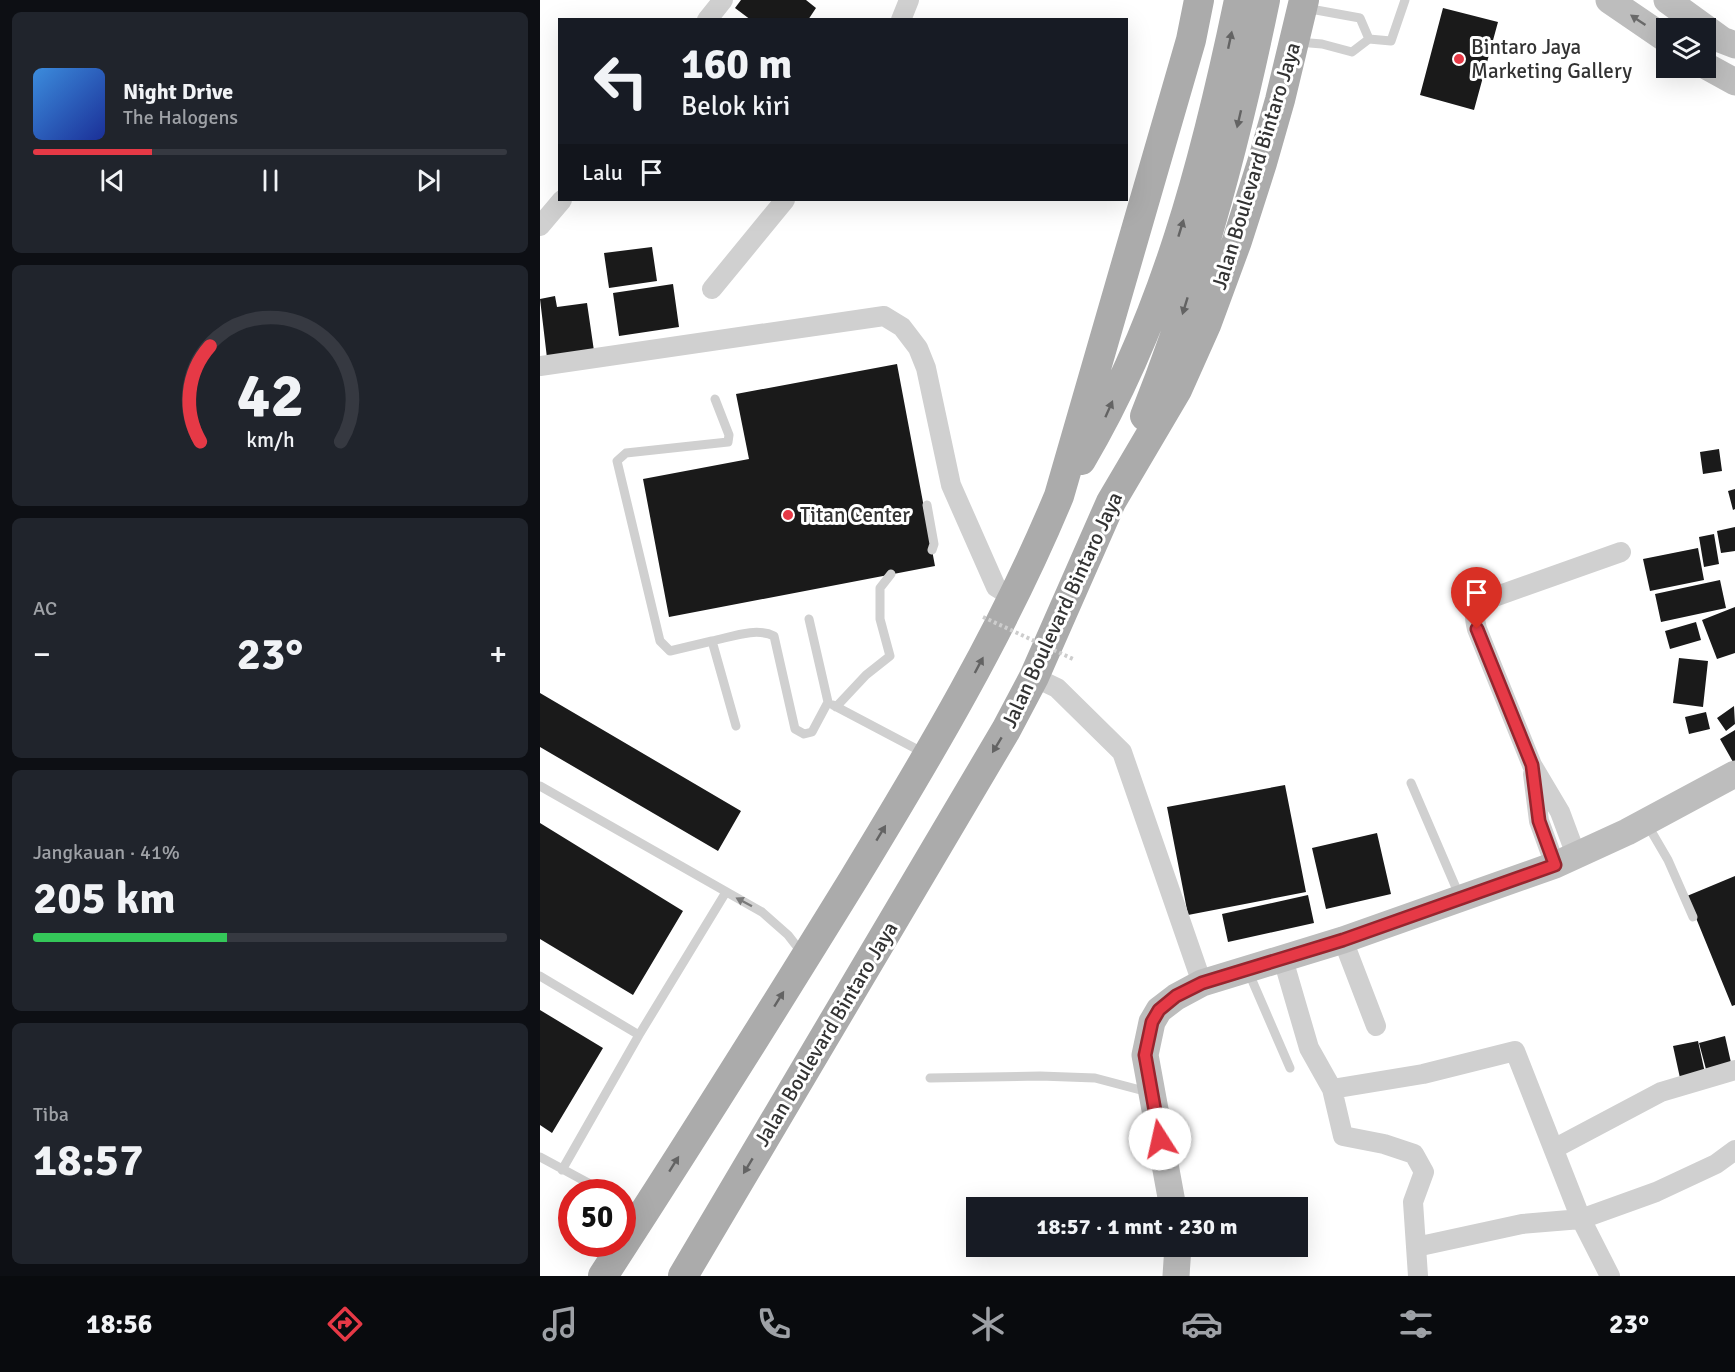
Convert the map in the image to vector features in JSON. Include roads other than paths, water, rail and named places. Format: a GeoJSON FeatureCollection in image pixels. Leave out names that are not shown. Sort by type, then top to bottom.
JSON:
{"type":"FeatureCollection","features":[{"type":"Feature","properties":{"kind":"main road"},"geometry":{"type":"LineString","coordinates":[[1059,496],[1188,51],[1199,0]]}},
{"type":"Feature","properties":{"kind":"main road"},"geometry":{"type":"LineString","coordinates":[[636,1204],[805,958],[928,755],[1014,598],[1059,496],[1101,426],[1159,298],[1208,133],[1239,0]]}},
{"type":"Feature","properties":{"kind":"main road"},"geometry":{"type":"LineString","coordinates":[[1111,502],[1153,396],[1205,240],[1235,134],[1265,0]]}},
{"type":"Feature","properties":{"kind":"main road"},"geometry":{"type":"LineString","coordinates":[[1609,0],[1656,32]]}},
{"type":"Feature","properties":{"kind":"main road"},"geometry":{"type":"LineString","coordinates":[[1667,0],[1722,40],[1735,45]]}},
{"type":"Feature","properties":{"kind":"main road","name":"Jalan Boulevard Bintaro Jaya"},"geometry":{"type":"LineString","coordinates":[[683,1276],[1006,730],[1034,677],[1111,502],[1177,390],[1206,325],[1237,241],[1258,174],[1303,4]]}},
{"type":"Feature","properties":{"kind":"main road"},"geometry":{"type":"LineString","coordinates":[[1716,72],[1735,82]]}},
{"type":"Feature","properties":{"kind":"main road"},"geometry":{"type":"LineString","coordinates":[[1171,1197],[1145,1055],[1152,1022],[1159,1010],[1176,996],[1202,983],[1343,940],[1565,860],[1646,822],[1735,774]]}},
{"type":"Feature","properties":{"kind":"main road"},"geometry":{"type":"LineString","coordinates":[[603,1276],[611,1257]]}},
{"type":"Feature","properties":{"kind":"main road"},"geometry":{"type":"LineString","coordinates":[[1176,1276],[1177,1257]]}},
{"type":"Feature","properties":{"kind":"street"},"geometry":{"type":"LineString","coordinates":[[709,18],[723,0]]}},
{"type":"Feature","properties":{"kind":"street"},"geometry":{"type":"LineString","coordinates":[[902,18],[909,0]]}},
{"type":"Feature","properties":{"kind":"street"},"geometry":{"type":"LineString","coordinates":[[540,226],[561,201]]}},
{"type":"Feature","properties":{"kind":"street"},"geometry":{"type":"LineString","coordinates":[[712,289],[784,201]]}},
{"type":"Feature","properties":{"kind":"street"},"geometry":{"type":"LineString","coordinates":[[540,366],[884,316],[902,327],[918,348],[926,368],[951,485],[996,587],[1014,598]]}},
{"type":"Feature","properties":{"kind":"street"},"geometry":{"type":"LineString","coordinates":[[1565,860],[1560,812],[1532,765],[1477,629],[1474,616],[1477,606],[1483,601],[1621,552]]}},
{"type":"Feature","properties":{"kind":"street"},"geometry":{"type":"LineString","coordinates":[[1034,677],[1057,688],[1122,752],[1202,983]]}},
{"type":"Feature","properties":{"kind":"street"},"geometry":{"type":"LineString","coordinates":[[1343,940],[1376,1026]]}},
{"type":"Feature","properties":{"kind":"street"},"geometry":{"type":"LineString","coordinates":[[1283,959],[1309,1048],[1332,1089],[1343,1136],[1383,1144],[1414,1154],[1424,1172],[1413,1202],[1418,1276]]}},
{"type":"Feature","properties":{"kind":"street"},"geometry":{"type":"LineString","coordinates":[[1332,1089],[1423,1074],[1515,1051],[1581,1219],[1610,1276]]}},
{"type":"Feature","properties":{"kind":"street"},"geometry":{"type":"LineString","coordinates":[[1553,1146],[1571,1140],[1662,1092],[1735,1070]]}},
{"type":"Feature","properties":{"kind":"street"},"geometry":{"type":"LineString","coordinates":[[1416,1247],[1522,1224],[1581,1219],[1656,1192],[1716,1164],[1735,1150]]}},
{"type":"Feature","properties":{"kind":"lane"},"geometry":{"type":"LineString","coordinates":[[1294,42],[1322,44],[1352,52],[1369,39],[1391,40],[1405,0]]}},
{"type":"Feature","properties":{"kind":"lane"},"geometry":{"type":"LineString","coordinates":[[1303,4],[1359,18],[1369,39]]}},
{"type":"Feature","properties":{"kind":"lane"},"geometry":{"type":"LineString","coordinates":[[716,399],[729,435],[728,442],[626,453],[617,461],[660,641],[670,651],[758,632],[774,636],[795,729],[804,734],[812,732],[832,704],[890,656],[880,619],[880,588],[891,574]]}},
{"type":"Feature","properties":{"kind":"lane"},"geometry":{"type":"LineString","coordinates":[[927,505],[934,544],[932,550]]}},
{"type":"Feature","properties":{"kind":"lane"},"geometry":{"type":"LineString","coordinates":[[809,619],[832,704],[928,755]]}},
{"type":"Feature","properties":{"kind":"lane"},"geometry":{"type":"LineString","coordinates":[[712,641],[736,726]]}},
{"type":"Feature","properties":{"kind":"lane"},"geometry":{"type":"LineString","coordinates":[[1411,783],[1461,899]]}},
{"type":"Feature","properties":{"kind":"lane"},"geometry":{"type":"LineString","coordinates":[[540,786],[762,912],[788,935],[805,958]]}},
{"type":"Feature","properties":{"kind":"lane"},"geometry":{"type":"LineString","coordinates":[[1646,822],[1668,860],[1693,917]]}},
{"type":"Feature","properties":{"kind":"lane"},"geometry":{"type":"LineString","coordinates":[[562,1170],[639,1035],[726,892]]}},
{"type":"Feature","properties":{"kind":"lane"},"geometry":{"type":"LineString","coordinates":[[1247,969],[1290,1068]]}},
{"type":"Feature","properties":{"kind":"lane"},"geometry":{"type":"LineString","coordinates":[[540,976],[639,1035]]}},
{"type":"Feature","properties":{"kind":"lane"},"geometry":{"type":"LineString","coordinates":[[930,1078],[1040,1076],[1095,1078],[1152,1093]]}},
{"type":"Feature","properties":{"kind":"lane"},"geometry":{"type":"LineString","coordinates":[[540,1157],[580,1179]]}},
{"type":"Feature","properties":{"kind":"place","name":"Bintaro Jaya Marketing Gallery"},"geometry":{"type":"Point","coordinates":[1459,59]}},
{"type":"Feature","properties":{"kind":"place","name":"Titan Center"},"geometry":{"type":"Point","coordinates":[788,515]}}]}
